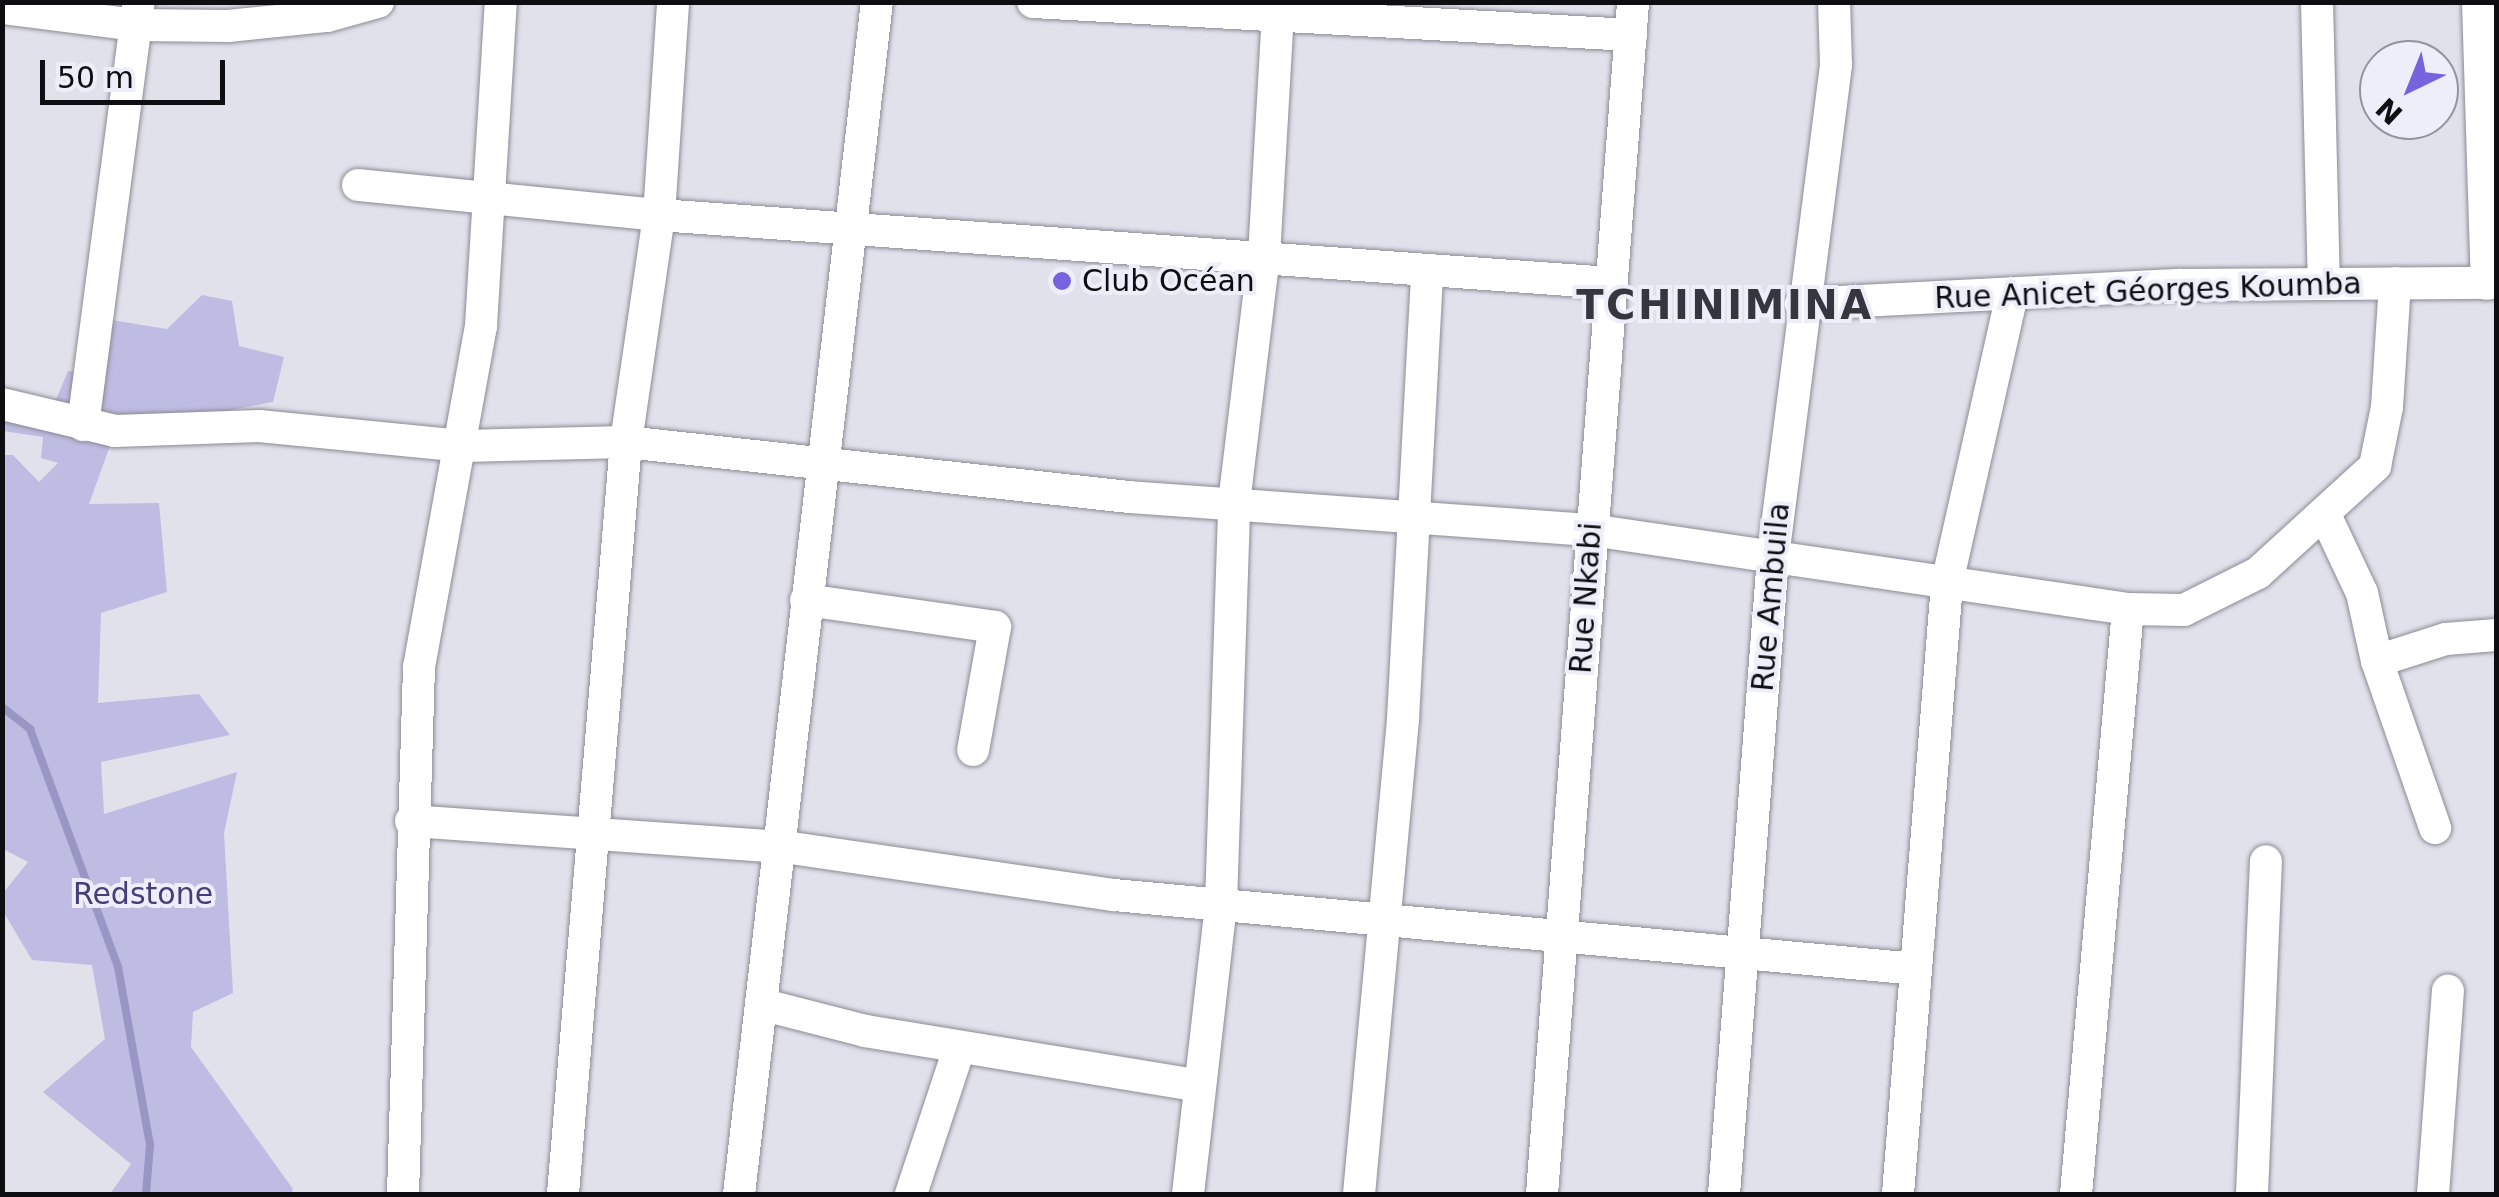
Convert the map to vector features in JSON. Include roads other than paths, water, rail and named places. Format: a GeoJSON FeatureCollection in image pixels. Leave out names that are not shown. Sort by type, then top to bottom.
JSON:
{"type":"FeatureCollection","features":[{"type":"Feature","properties":{"kind":"street"},"geometry":{"type":"LineString","coordinates":[[2,8],[138,14],[228,26],[378,2]]}},
{"type":"Feature","properties":{"kind":"street"},"geometry":{"type":"LineString","coordinates":[[404,1194],[411,821],[419,667],[464,446],[482,326],[500,2]]}},
{"type":"Feature","properties":{"kind":"street"},"geometry":{"type":"LineString","coordinates":[[563,1194],[626,442],[659,215],[672,2]]}},
{"type":"Feature","properties":{"kind":"street"},"geometry":{"type":"LineString","coordinates":[[740,1194],[784,847],[820,462],[855,224],[878,2]]}},
{"type":"Feature","properties":{"kind":"street"},"geometry":{"type":"LineString","coordinates":[[1033,2],[1233,10],[1278,16],[1632,19]]}},
{"type":"Feature","properties":{"kind":"street","name":"Rue Ambuila"},"geometry":{"type":"LineString","coordinates":[[1724,1194],[1773,556],[1801,304],[1836,64],[1834,2]]}},
{"type":"Feature","properties":{"kind":"street"},"geometry":{"type":"LineString","coordinates":[[2317,2],[2324,284]]}},
{"type":"Feature","properties":{"kind":"street"},"geometry":{"type":"LineString","coordinates":[[2484,8],[2492,284]]}},
{"type":"Feature","properties":{"kind":"street"},"geometry":{"type":"LineString","coordinates":[[83,425],[138,14]]}},
{"type":"Feature","properties":{"kind":"street"},"geometry":{"type":"LineString","coordinates":[[1188,1194],[1221,904],[1234,503],[1264,256],[1278,16]]}},
{"type":"Feature","properties":{"kind":"street","name":"Rue Nkabi"},"geometry":{"type":"LineString","coordinates":[[1542,1194],[1632,19]]}},
{"type":"Feature","properties":{"kind":"street"},"geometry":{"type":"LineString","coordinates":[[358,185],[659,215],[855,224],[1610,284]]}},
{"type":"Feature","properties":{"kind":"street"},"geometry":{"type":"LineString","coordinates":[[1359,1194],[1413,516],[1427,271]]}},
{"type":"Feature","properties":{"kind":"street","name":"Rue Anicet Géorges Koumba"},"geometry":{"type":"LineString","coordinates":[[1801,304],[2324,284],[2492,284]]}},
{"type":"Feature","properties":{"kind":"street"},"geometry":{"type":"LineString","coordinates":[[2,404],[114,432],[308,428],[464,446],[626,442],[1234,503],[1591,530],[2128,609],[2184,610],[2219,596],[2258,573],[2326,517],[2375,466],[2382,446],[2395,284]]}},
{"type":"Feature","properties":{"kind":"street"},"geometry":{"type":"LineString","coordinates":[[1898,1194],[1947,583],[2012,294]]}},
{"type":"Feature","properties":{"kind":"street"},"geometry":{"type":"LineString","coordinates":[[2326,517],[2362,593],[2377,662],[2436,828]]}},
{"type":"Feature","properties":{"kind":"street"},"geometry":{"type":"LineString","coordinates":[[806,600],[995,627],[974,750]]}},
{"type":"Feature","properties":{"kind":"street"},"geometry":{"type":"LineString","coordinates":[[2076,1194],[2128,609]]}},
{"type":"Feature","properties":{"kind":"street"},"geometry":{"type":"LineString","coordinates":[[2377,662],[2446,639],[2496,635]]}},
{"type":"Feature","properties":{"kind":"street"},"geometry":{"type":"LineString","coordinates":[[411,821],[784,847],[1038,885],[1916,969]]}},
{"type":"Feature","properties":{"kind":"street"},"geometry":{"type":"LineString","coordinates":[[2252,1194],[2266,861]]}},
{"type":"Feature","properties":{"kind":"street"},"geometry":{"type":"LineString","coordinates":[[2433,1194],[2448,992]]}},
{"type":"Feature","properties":{"kind":"street"},"geometry":{"type":"LineString","coordinates":[[764,1004],[959,1048],[1200,1086]]}},
{"type":"Feature","properties":{"kind":"street"},"geometry":{"type":"LineString","coordinates":[[911,1194],[959,1048]]}},
{"type":"Feature","properties":{"kind":"waterway"},"geometry":{"type":"LineString","coordinates":[[2,707],[30,729],[118,967],[150,1145],[146,1194]]}},
{"type":"Feature","properties":{"kind":"place","name":"Club Océan"},"geometry":{"type":"Point","coordinates":[1062,281]}},
{"type":"Feature","properties":{"kind":"district","name":"TCHINIMINA"},"geometry":{"type":"Point","coordinates":[1725,305]}},
{"type":"Feature","properties":{"kind":"park label","name":"Redstone"},"geometry":{"type":"Point","coordinates":[143,894]}}]}
